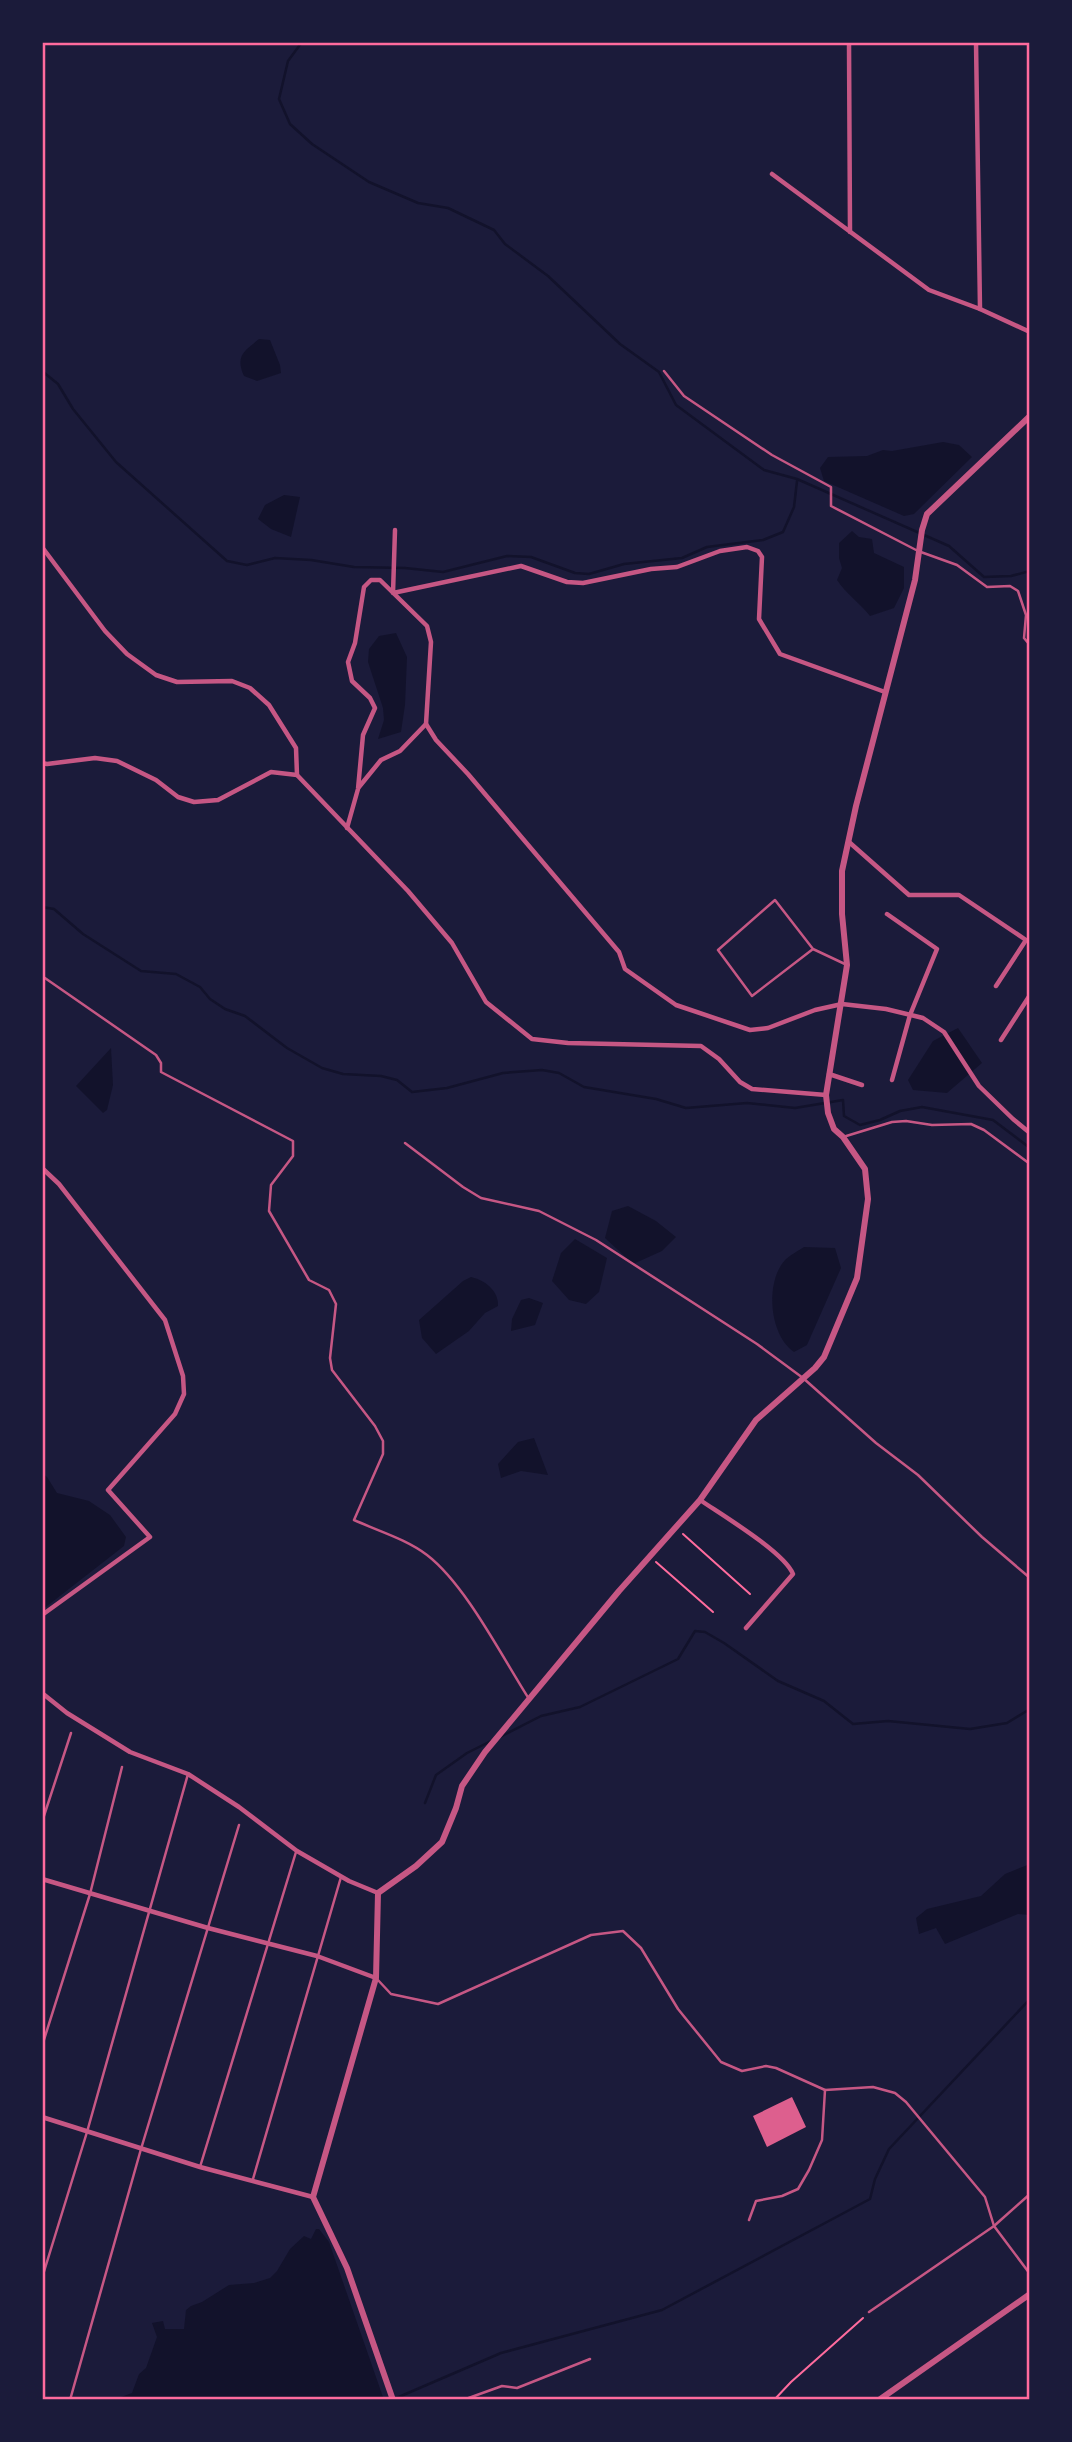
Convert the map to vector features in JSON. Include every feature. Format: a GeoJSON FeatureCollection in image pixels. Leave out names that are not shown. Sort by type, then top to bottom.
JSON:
{"type":"FeatureCollection","features":[{"type":"Feature","properties":{"kind":"street"},"geometry":{"type":"LineString","coordinates":[[849,42],[850,232]]}},
{"type":"Feature","properties":{"kind":"street"},"geometry":{"type":"LineString","coordinates":[[976,42],[980,309]]}},
{"type":"Feature","properties":{"kind":"street"},"geometry":{"type":"LineString","coordinates":[[772,174],[929,290],[1030,332]]}},
{"type":"Feature","properties":{"kind":"street"},"geometry":{"type":"LineString","coordinates":[[378,1893],[416,1866],[442,1842],[462,1786],[487,1749],[619,1591],[700,1500],[755,1420],[824,1357],[857,1278],[868,1199],[865,1169],[843,1137],[834,1129],[827,1110],[826,1095],[846,965],[842,871],[848,841],[915,580],[920,540],[928,514],[1030,416]]}},
{"type":"Feature","properties":{"kind":"street"},"geometry":{"type":"LineString","coordinates":[[393,593],[395,530]]}},
{"type":"Feature","properties":{"kind":"street"},"geometry":{"type":"LineString","coordinates":[[42,547],[105,631],[127,654],[156,675],[177,682],[232,681],[250,688],[269,705],[296,748],[297,775]]}},
{"type":"Feature","properties":{"kind":"street"},"geometry":{"type":"LineString","coordinates":[[393,593],[521,566],[567,582],[583,583],[677,566],[719,551],[747,547],[758,551],[762,557],[759,619],[780,654],[885,692]]}},
{"type":"Feature","properties":{"kind":"street"},"geometry":{"type":"LineString","coordinates":[[347,828],[358,789],[363,735],[375,708],[370,698],[352,681],[348,662],[355,643],[365,587],[371,580],[380,580],[427,626],[431,642],[426,723],[436,740],[619,952],[625,969],[676,1005],[750,1030],[768,1028],[815,1010],[842,1004],[887,1009],[923,1018],[944,1032],[979,1086],[1030,1133]]}},
{"type":"Feature","properties":{"kind":"street"},"geometry":{"type":"LineString","coordinates":[[358,789],[381,760],[400,751],[426,723]]}},
{"type":"Feature","properties":{"kind":"street"},"geometry":{"type":"LineString","coordinates":[[42,763],[95,758],[117,761],[156,780],[178,797],[194,802],[218,800],[271,772],[297,775],[408,891],[452,943],[486,1002],[532,1039],[568,1043],[701,1046],[719,1059],[740,1082],[752,1089],[826,1095]]}},
{"type":"Feature","properties":{"kind":"street"},"geometry":{"type":"LineString","coordinates":[[848,841],[909,895],[959,895],[1026,940],[996,986]]}},
{"type":"Feature","properties":{"kind":"street"},"geometry":{"type":"LineString","coordinates":[[887,914],[937,949],[910,1015],[892,1080]]}},
{"type":"Feature","properties":{"kind":"street"},"geometry":{"type":"LineString","coordinates":[[1001,1040],[1030,995]]}},
{"type":"Feature","properties":{"kind":"street"},"geometry":{"type":"LineString","coordinates":[[829,1074],[862,1085]]}},
{"type":"Feature","properties":{"kind":"street"},"geometry":{"type":"LineString","coordinates":[[42,1168],[59,1184],[165,1320],[183,1376],[184,1394],[175,1414],[108,1490],[150,1537],[42,1615]]}},
{"type":"Feature","properties":{"kind":"street"},"geometry":{"type":"LineString","coordinates":[[700,1500],[769,1549],[790,1566],[793,1574],[746,1628]]}},
{"type":"Feature","properties":{"kind":"street"},"geometry":{"type":"LineString","coordinates":[[42,1693],[67,1713],[130,1752],[188,1774],[239,1807],[297,1851],[378,1893]]}},
{"type":"Feature","properties":{"kind":"street"},"geometry":{"type":"LineString","coordinates":[[42,1879],[208,1928],[317,1956],[376,1979]]}},
{"type":"Feature","properties":{"kind":"street"},"geometry":{"type":"LineString","coordinates":[[378,1893],[376,1979],[313,2197],[347,2268],[393,2400]]}},
{"type":"Feature","properties":{"kind":"street"},"geometry":{"type":"LineString","coordinates":[[42,2117],[141,2149],[313,2197]]}},
{"type":"Feature","properties":{"kind":"street"},"geometry":{"type":"LineString","coordinates":[[879,2400],[1030,2294]]}},
{"type":"Feature","properties":{"kind":"lane"},"geometry":{"type":"LineString","coordinates":[[664,371],[684,396],[772,455],[831,487],[831,506],[918,551],[957,565],[986,587],[1010,586],[1018,592],[1026,615],[1024,638],[1030,644],[1026,654]]}},
{"type":"Feature","properties":{"kind":"lane"},"geometry":{"type":"LineString","coordinates":[[813,949],[752,996],[718,950],[775,900],[813,949],[846,965]]}},
{"type":"Feature","properties":{"kind":"lane"},"geometry":{"type":"LineString","coordinates":[[42,976],[156,1055],[161,1063],[161,1072],[292,1141],[293,1156],[271,1185],[269,1210],[309,1279],[329,1290],[336,1304],[330,1358],[332,1370],[383,1440],[383,1454],[354,1520],[408,1544],[441,1568],[470,1606],[529,1700]]}},
{"type":"Feature","properties":{"kind":"lane"},"geometry":{"type":"LineString","coordinates":[[843,1137],[892,1122],[971,1124],[984,1130],[1030,1164]]}},
{"type":"Feature","properties":{"kind":"lane"},"geometry":{"type":"LineString","coordinates":[[405,1143],[481,1198],[539,1211],[596,1240],[717,1317],[803,1378],[876,1443],[918,1475],[982,1537],[1030,1578]]}},
{"type":"Feature","properties":{"kind":"lane"},"geometry":{"type":"LineString","coordinates":[[42,1822],[71,1733]]}},
{"type":"Feature","properties":{"kind":"lane"},"geometry":{"type":"LineString","coordinates":[[42,2046],[90,1894],[122,1767]]}},
{"type":"Feature","properties":{"kind":"lane"},"geometry":{"type":"LineString","coordinates":[[42,2278],[87,2132],[188,1774]]}},
{"type":"Feature","properties":{"kind":"lane"},"geometry":{"type":"LineString","coordinates":[[69,2400],[141,2149],[239,1825]]}},
{"type":"Feature","properties":{"kind":"lane"},"geometry":{"type":"LineString","coordinates":[[200,2166],[297,1851]]}},
{"type":"Feature","properties":{"kind":"lane"},"geometry":{"type":"LineString","coordinates":[[253,2179],[341,1876]]}},
{"type":"Feature","properties":{"kind":"lane"},"geometry":{"type":"LineString","coordinates":[[376,1979],[391,1994],[438,2004],[591,1935],[624,1931],[641,1948],[678,2009],[721,2062],[742,2071],[766,2066],[776,2068],[825,2090],[873,2087],[895,2093],[906,2102],[985,2197],[994,2226],[1030,2274]]}},
{"type":"Feature","properties":{"kind":"lane"},"geometry":{"type":"LineString","coordinates":[[749,2220],[757,2201],[782,2196],[798,2189],[822,2140],[825,2090]]}},
{"type":"Feature","properties":{"kind":"lane"},"geometry":{"type":"LineString","coordinates":[[869,2312],[994,2226],[1030,2194]]}},
{"type":"Feature","properties":{"kind":"lane"},"geometry":{"type":"LineString","coordinates":[[463,2400],[502,2386],[517,2388],[590,2360]]}},
{"type":"Feature","properties":{"kind":"path"},"geometry":{"type":"LineString","coordinates":[[676,1528],[750,1594]]}},
{"type":"Feature","properties":{"kind":"path"},"geometry":{"type":"LineString","coordinates":[[650,1557],[713,1612]]}},
{"type":"Feature","properties":{"kind":"path"},"geometry":{"type":"LineString","coordinates":[[774,2400],[869,2312]]}},
{"type":"Feature","properties":{"kind":"shaded area"},"geometry":{"type":"Polygon","coordinates":[[[259,339],[270,340],[281,373],[257,381],[244,376],[240,363],[242,354],[259,339]]]}},
{"type":"Feature","properties":{"kind":"shaded area"},"geometry":{"type":"Polygon","coordinates":[[[943,442],[959,445],[972,457],[914,514],[904,516],[824,481],[820,468],[828,457],[867,456],[883,450],[892,451],[943,442]]]}},
{"type":"Feature","properties":{"kind":"shaded area"},"geometry":{"type":"Polygon","coordinates":[[[284,495],[300,497],[291,537],[271,529],[258,519],[265,505],[284,495]]]}},
{"type":"Feature","properties":{"kind":"shaded area"},"geometry":{"type":"Polygon","coordinates":[[[852,531],[859,537],[872,539],[874,553],[904,567],[904,588],[894,608],[870,616],[837,580],[842,568],[839,543],[852,531]]]}},
{"type":"Feature","properties":{"kind":"shaded area"},"geometry":{"type":"Polygon","coordinates":[[[396,633],[407,657],[401,732],[378,739],[384,720],[383,708],[368,662],[369,649],[379,636],[396,633]]]}},
{"type":"Feature","properties":{"kind":"shaded area"},"geometry":{"type":"Polygon","coordinates":[[[958,1028],[982,1063],[947,1093],[913,1090],[908,1080],[933,1041],[958,1028]]]}},
{"type":"Feature","properties":{"kind":"shaded area"},"geometry":{"type":"Polygon","coordinates":[[[111,1048],[113,1085],[107,1110],[103,1113],[76,1086],[111,1048]]]}},
{"type":"Feature","properties":{"kind":"shaded area"},"geometry":{"type":"Polygon","coordinates":[[[628,1206],[656,1221],[676,1237],[662,1251],[633,1264],[605,1238],[612,1211],[628,1206]]]}},
{"type":"Feature","properties":{"kind":"shaded area"},"geometry":{"type":"Polygon","coordinates":[[[575,1239],[607,1258],[599,1292],[586,1304],[569,1300],[552,1281],[561,1253],[575,1239]]]}},
{"type":"Feature","properties":{"kind":"shaded area"},"geometry":{"type":"Polygon","coordinates":[[[804,1247],[835,1248],[841,1268],[807,1345],[794,1352],[779,1334],[772,1294],[774,1281],[785,1260],[804,1247]]]}},
{"type":"Feature","properties":{"kind":"shaded area"},"geometry":{"type":"Polygon","coordinates":[[[471,1277],[490,1287],[498,1306],[485,1313],[469,1331],[436,1354],[422,1338],[419,1320],[471,1277]]]}},
{"type":"Feature","properties":{"kind":"shaded area"},"geometry":{"type":"Polygon","coordinates":[[[529,1298],[543,1303],[535,1325],[511,1331],[512,1319],[521,1300],[529,1298]]]}},
{"type":"Feature","properties":{"kind":"shaded area"},"geometry":{"type":"Polygon","coordinates":[[[534,1438],[548,1475],[521,1471],[501,1478],[498,1464],[518,1442],[534,1438]]]}},
{"type":"Feature","properties":{"kind":"shaded area"},"geometry":{"type":"Polygon","coordinates":[[[42,1473],[57,1493],[89,1501],[110,1515],[126,1537],[124,1546],[42,1610],[42,1473]]]}},
{"type":"Feature","properties":{"kind":"shaded area"},"geometry":{"type":"Polygon","coordinates":[[[1030,1864],[1030,1915],[1018,1914],[945,1944],[936,1928],[919,1934],[916,1918],[927,1909],[981,1896],[1005,1874],[1030,1864]]]}},
{"type":"Feature","properties":{"kind":"shaded area"},"geometry":{"type":"Polygon","coordinates":[[[316,2229],[319,2229],[329,2242],[384,2400],[113,2400],[132,2393],[139,2374],[146,2368],[157,2337],[152,2323],[163,2321],[165,2329],[184,2329],[186,2310],[191,2306],[229,2285],[254,2283],[270,2278],[290,2249],[304,2236],[311,2239],[316,2229]]]}},
{"type":"Feature","properties":{"kind":"building"},"geometry":{"type":"Polygon","coordinates":[[[792,2097],[806,2127],[767,2147],[753,2116],[792,2097]]]}},
{"type":"Feature","properties":{"kind":"waterway"},"geometry":{"type":"LineString","coordinates":[[302,42],[288,61],[279,99],[290,124],[312,144],[369,182],[418,203],[448,208],[494,230],[505,244],[548,276],[620,344],[659,372],[676,405],[764,470],[797,479],[949,546],[984,577],[1011,576],[1030,571]]}},
{"type":"Feature","properties":{"kind":"waterway"},"geometry":{"type":"LineString","coordinates":[[42,371],[58,384],[73,409],[116,462],[227,561],[247,565],[275,558],[354,567],[443,572],[507,556],[531,557],[575,573],[589,574],[624,564],[682,558],[707,547],[763,540],[783,532],[794,507],[797,481]]}},
{"type":"Feature","properties":{"kind":"waterway"},"geometry":{"type":"LineString","coordinates":[[42,907],[54,909],[83,934],[141,971],[176,974],[200,987],[210,999],[225,1009],[245,1016],[287,1048],[322,1068],[343,1074],[381,1076],[397,1080],[412,1092],[447,1088],[503,1073],[542,1070],[559,1073],[584,1087],[656,1099],[686,1108],[747,1103],[795,1108],[843,1100],[844,1116],[860,1125],[900,1111],[922,1107],[993,1120],[1030,1148]]}},
{"type":"Feature","properties":{"kind":"waterway"},"geometry":{"type":"LineString","coordinates":[[500,1737],[541,1716],[580,1707],[678,1659],[695,1631],[705,1632],[724,1643],[778,1681],[824,1701],[853,1724],[888,1721],[970,1729],[1007,1723],[1030,1709]]}},
{"type":"Feature","properties":{"kind":"waterway"},"geometry":{"type":"LineString","coordinates":[[425,1803],[436,1775],[467,1753],[491,1741]]}},
{"type":"Feature","properties":{"kind":"waterway"},"geometry":{"type":"LineString","coordinates":[[394,2399],[501,2353],[662,2310],[870,2199],[875,2179],[889,2149],[1030,1999]]}}]}
